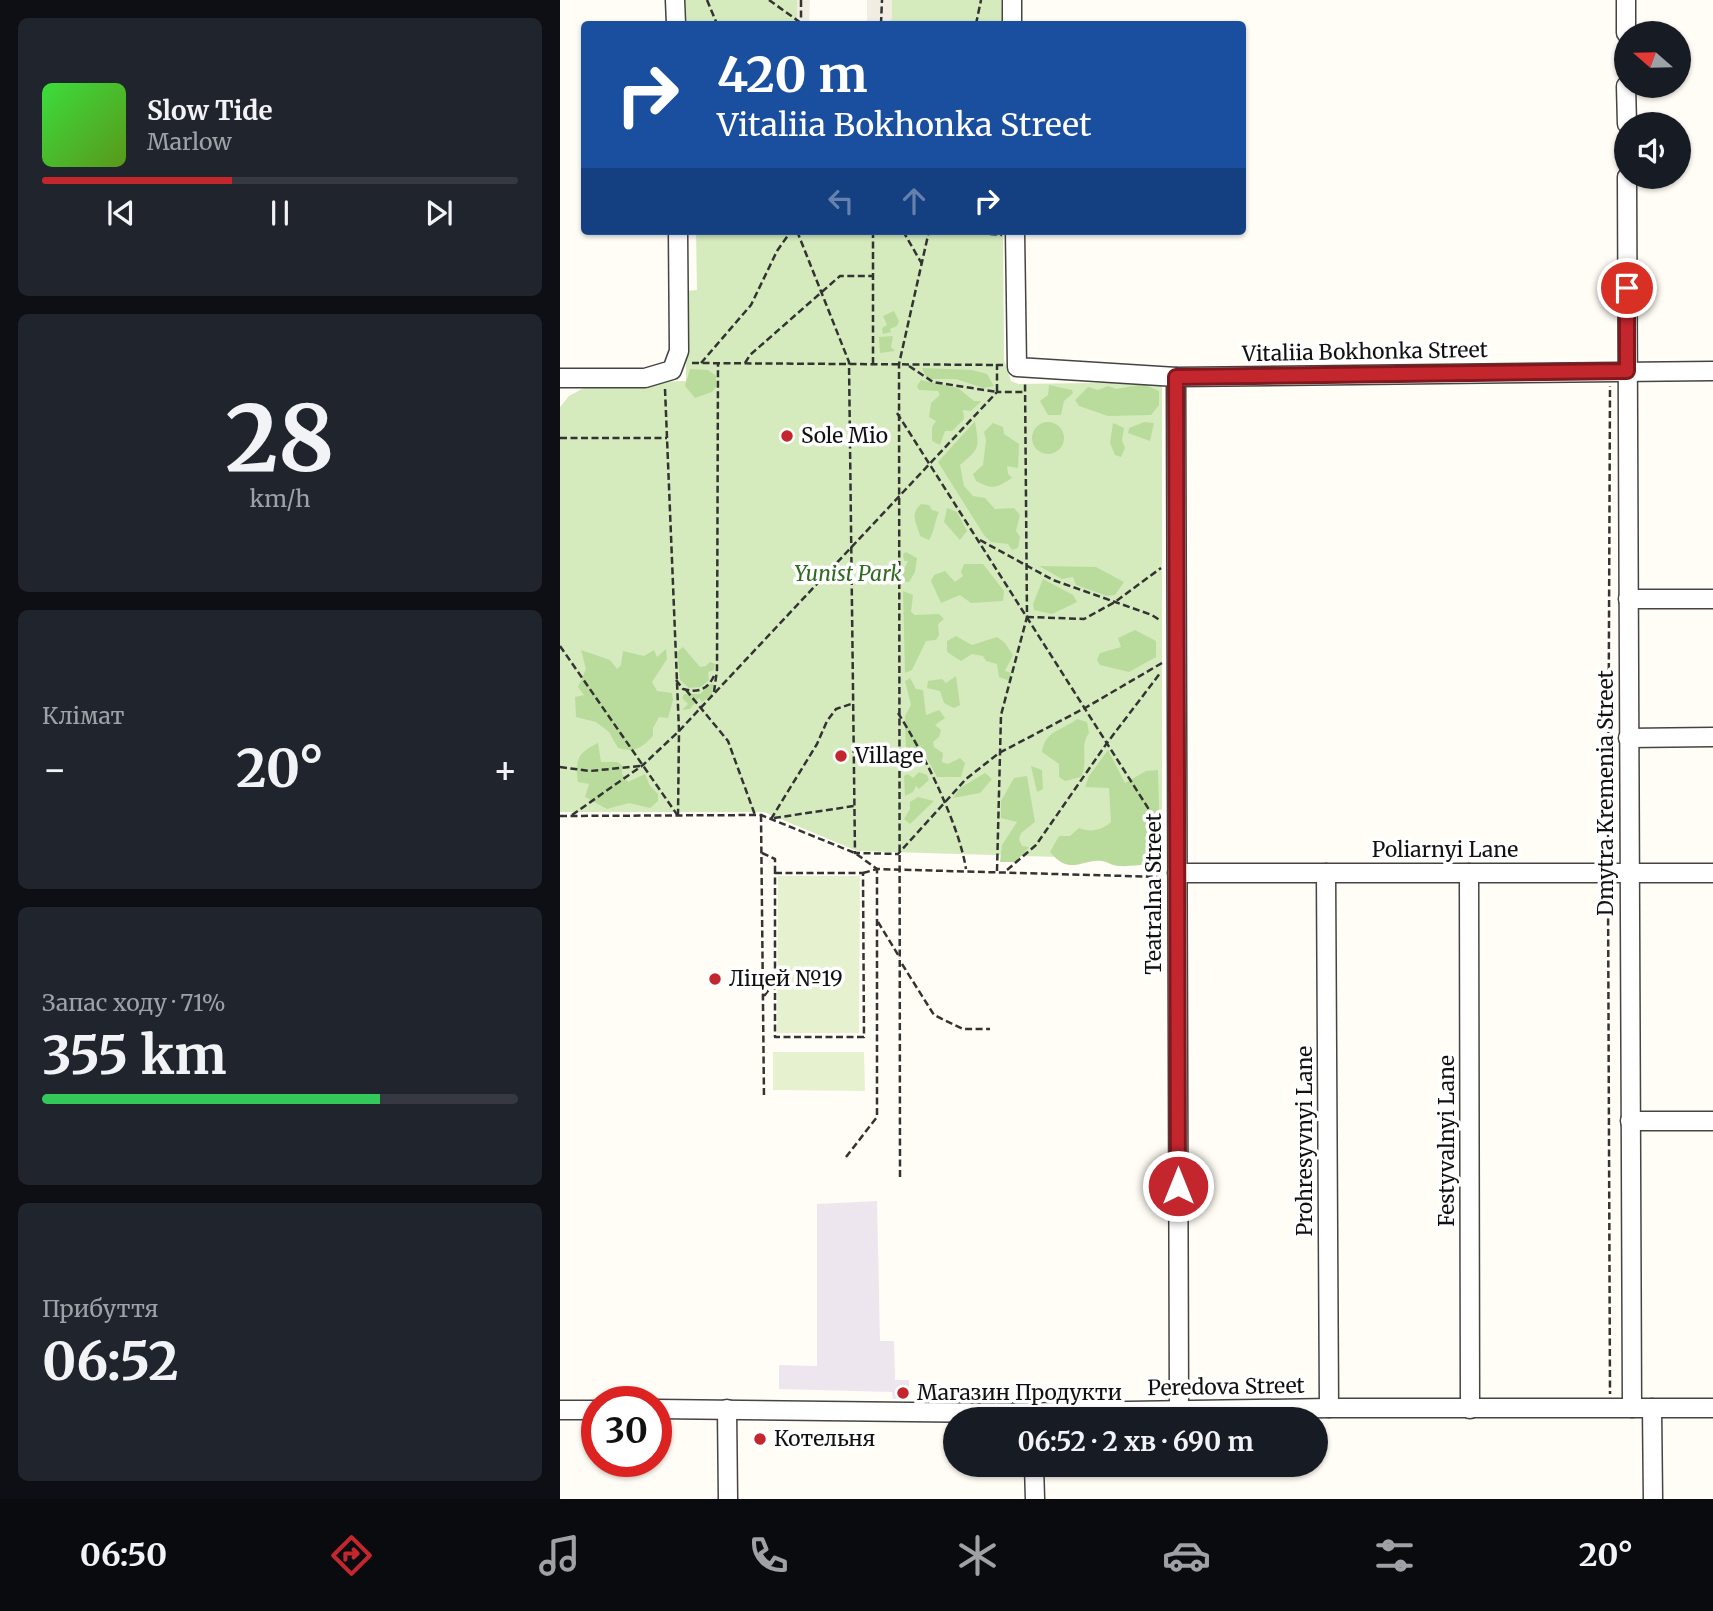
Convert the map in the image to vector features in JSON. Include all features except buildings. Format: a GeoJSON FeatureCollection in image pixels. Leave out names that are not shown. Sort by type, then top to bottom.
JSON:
{"type":"FeatureCollection","features":[{"type":"Feature","properties":{"kind":"street"},"geometry":{"type":"LineString","coordinates":[[675,0],[676,21]]}},
{"type":"Feature","properties":{"kind":"street"},"geometry":{"type":"LineString","coordinates":[[1012,0],[1012,21]]}},
{"type":"Feature","properties":{"kind":"street"},"geometry":{"type":"LineString","coordinates":[[1626,0],[1626,21]]}},
{"type":"Feature","properties":{"kind":"street","name":"Dmytra Kremenia Street"},"geometry":{"type":"LineString","coordinates":[[1627,189],[1619,371],[1628,599],[1632,1408]]}},
{"type":"Feature","properties":{"kind":"street"},"geometry":{"type":"LineString","coordinates":[[560,378],[645,378],[671,369],[678,235]]}},
{"type":"Feature","properties":{"kind":"street"},"geometry":{"type":"LineString","coordinates":[[1013,369],[1015,235]]}},
{"type":"Feature","properties":{"kind":"street","name":"Vitaliia Bokhonka Street"},"geometry":{"type":"LineString","coordinates":[[1013,369],[1176,377],[1713,371]]}},
{"type":"Feature","properties":{"kind":"street","name":"Teatralna Street"},"geometry":{"type":"LineString","coordinates":[[1176,377],[1177,844],[1171,875],[1179,1407]]}},
{"type":"Feature","properties":{"kind":"street"},"geometry":{"type":"LineString","coordinates":[[1628,599],[1713,599]]}},
{"type":"Feature","properties":{"kind":"street"},"geometry":{"type":"LineString","coordinates":[[1628,738],[1713,737]]}},
{"type":"Feature","properties":{"kind":"street","name":"Prohresyvnyi Lane"},"geometry":{"type":"LineString","coordinates":[[1326,873],[1329,1408]]}},
{"type":"Feature","properties":{"kind":"street","name":"Festyvalnyi Lane"},"geometry":{"type":"LineString","coordinates":[[1469,873],[1470,1409]]}},
{"type":"Feature","properties":{"kind":"street","name":"Poliarnyi Lane"},"geometry":{"type":"LineString","coordinates":[[1171,875],[1713,873]]}},
{"type":"Feature","properties":{"kind":"street"},"geometry":{"type":"LineString","coordinates":[[1630,1121],[1713,1121]]}},
{"type":"Feature","properties":{"kind":"street","name":"Peredova Street"},"geometry":{"type":"LineString","coordinates":[[1329,1408],[1713,1408]]}},
{"type":"Feature","properties":{"kind":"street"},"geometry":{"type":"LineString","coordinates":[[1652,1408],[1653,1499]]}},
{"type":"Feature","properties":{"kind":"street","name":"Peredova Street"},"geometry":{"type":"LineString","coordinates":[[672,1409],[943,1414]]}},
{"type":"Feature","properties":{"kind":"street"},"geometry":{"type":"LineString","coordinates":[[727,1409],[728,1499]]}},
{"type":"Feature","properties":{"kind":"street"},"geometry":{"type":"LineString","coordinates":[[560,1410],[581,1410]]}},
{"type":"Feature","properties":{"kind":"street"},"geometry":{"type":"LineString","coordinates":[[1034,1477],[1035,1499]]}},
{"type":"Feature","properties":{"kind":"path"},"geometry":{"type":"LineString","coordinates":[[707,0],[716,21]]}},
{"type":"Feature","properties":{"kind":"path"},"geometry":{"type":"LineString","coordinates":[[769,0],[797,21]]}},
{"type":"Feature","properties":{"kind":"path"},"geometry":{"type":"LineString","coordinates":[[801,0],[801,21]]}},
{"type":"Feature","properties":{"kind":"path"},"geometry":{"type":"LineString","coordinates":[[881,21],[882,0]]}},
{"type":"Feature","properties":{"kind":"path"},"geometry":{"type":"LineString","coordinates":[[977,21],[981,0]]}},
{"type":"Feature","properties":{"kind":"path"},"geometry":{"type":"LineString","coordinates":[[701,363],[751,305],[777,251],[788,235]]}},
{"type":"Feature","properties":{"kind":"path"},"geometry":{"type":"LineString","coordinates":[[799,235],[849,362],[855,853]]}},
{"type":"Feature","properties":{"kind":"path"},"geometry":{"type":"LineString","coordinates":[[873,235],[873,363]]}},
{"type":"Feature","properties":{"kind":"path"},"geometry":{"type":"LineString","coordinates":[[905,235],[922,264]]}},
{"type":"Feature","properties":{"kind":"path"},"geometry":{"type":"LineString","coordinates":[[900,1177],[901,869],[898,853],[897,413],[899,364],[928,235]]}},
{"type":"Feature","properties":{"kind":"path"},"geometry":{"type":"LineString","coordinates":[[745,363],[750,355],[840,276],[873,276]]}},
{"type":"Feature","properties":{"kind":"path"},"geometry":{"type":"LineString","coordinates":[[678,816],[679,731],[667,438],[671,369],[701,363],[997,364],[1008,366],[1025,380],[1027,617],[1001,715],[997,871]]}},
{"type":"Feature","properties":{"kind":"path"},"geometry":{"type":"LineString","coordinates":[[713,694],[717,670],[718,363]]}},
{"type":"Feature","properties":{"kind":"path"},"geometry":{"type":"LineString","coordinates":[[908,364],[933,382],[1025,392]]}},
{"type":"Feature","properties":{"kind":"path"},"geometry":{"type":"LineString","coordinates":[[572,815],[643,765],[679,731],[998,391],[997,364]]}},
{"type":"Feature","properties":{"kind":"path"},"geometry":{"type":"LineString","coordinates":[[1610,1408],[1608,872],[1619,371]]}},
{"type":"Feature","properties":{"kind":"path"},"geometry":{"type":"LineString","coordinates":[[897,413],[1166,836],[1177,844]]}},
{"type":"Feature","properties":{"kind":"path"},"geometry":{"type":"LineString","coordinates":[[560,438],[667,438]]}},
{"type":"Feature","properties":{"kind":"path"},"geometry":{"type":"LineString","coordinates":[[978,539],[1083,593],[1115,602],[1164,622]]}},
{"type":"Feature","properties":{"kind":"path"},"geometry":{"type":"LineString","coordinates":[[1027,617],[1084,619],[1115,602],[1164,566]]}},
{"type":"Feature","properties":{"kind":"path"},"geometry":{"type":"LineString","coordinates":[[560,646],[678,816]]}},
{"type":"Feature","properties":{"kind":"path"},"geometry":{"type":"LineString","coordinates":[[855,853],[898,853],[943,803],[999,753],[1085,708],[1164,662]]}},
{"type":"Feature","properties":{"kind":"path"},"geometry":{"type":"LineString","coordinates":[[685,690],[698,692],[707,686],[717,670]]}},
{"type":"Feature","properties":{"kind":"path"},"geometry":{"type":"LineString","coordinates":[[1005,871],[1036,845],[1107,743],[1164,670]]}},
{"type":"Feature","properties":{"kind":"path"},"geometry":{"type":"LineString","coordinates":[[676,680],[728,741],[755,815]]}},
{"type":"Feature","properties":{"kind":"path"},"geometry":{"type":"LineString","coordinates":[[771,819],[817,744],[827,721],[836,709],[854,704]]}},
{"type":"Feature","properties":{"kind":"path"},"geometry":{"type":"LineString","coordinates":[[898,713],[914,738],[943,803],[967,870]]}},
{"type":"Feature","properties":{"kind":"path"},"geometry":{"type":"LineString","coordinates":[[560,766],[590,771],[622,770],[643,765]]}},
{"type":"Feature","properties":{"kind":"path"},"geometry":{"type":"LineString","coordinates":[[771,819],[854,806]]}},
{"type":"Feature","properties":{"kind":"path"},"geometry":{"type":"LineString","coordinates":[[761,815],[764,1098]]}},
{"type":"Feature","properties":{"kind":"path"},"geometry":{"type":"LineString","coordinates":[[560,816],[761,815],[855,853],[877,869]]}},
{"type":"Feature","properties":{"kind":"path"},"geometry":{"type":"LineString","coordinates":[[762,852],[775,859],[775,1037],[864,1037],[863,873]]}},
{"type":"Feature","properties":{"kind":"path"},"geometry":{"type":"LineString","coordinates":[[775,873],[863,873],[877,869],[901,869],[1171,875]]}},
{"type":"Feature","properties":{"kind":"path"},"geometry":{"type":"LineString","coordinates":[[846,1157],[877,1117],[877,869]]}},
{"type":"Feature","properties":{"kind":"path"},"geometry":{"type":"LineString","coordinates":[[877,919],[901,960],[904,971],[934,1015],[963,1029],[990,1029]]}},
{"type":"Feature","properties":{"kind":"path"},"geometry":{"type":"LineString","coordinates":[[763,999],[775,982]]}},
{"type":"Feature","properties":{"kind":"shaded area"},"geometry":{"type":"Polygon","coordinates":[[[797,0],[810,0],[809,21],[797,21],[797,0]]]}},
{"type":"Feature","properties":{"kind":"shaded area"},"geometry":{"type":"Polygon","coordinates":[[[867,0],[892,0],[892,19],[867,21],[867,0]]]}},
{"type":"Feature","properties":{"kind":"shaded area"},"geometry":{"type":"Polygon","coordinates":[[[877,1201],[880,1341],[894,1341],[895,1380],[909,1380],[909,1399],[893,1399],[892,1392],[779,1389],[779,1365],[817,1366],[817,1204],[877,1201]]]}},
{"type":"Feature","properties":{"kind":"green space"},"geometry":{"type":"Polygon","coordinates":[[[683,0],[797,0],[797,21],[683,21],[683,0]]]}},
{"type":"Feature","properties":{"kind":"green space"},"geometry":{"type":"Polygon","coordinates":[[[892,0],[1001,0],[1002,21],[888,21],[892,19],[892,0]]]}},
{"type":"Feature","properties":{"kind":"green space","name":"Yunist Park"},"geometry":{"type":"Polygon","coordinates":[[[696,235],[1003,235],[1004,360],[1011,381],[1019,384],[1162,382],[1162,860],[857,851],[764,812],[560,812],[560,407],[569,396],[593,383],[686,381],[686,291],[697,290],[696,235]]]}},
{"type":"Feature","properties":{"kind":"green space"},"geometry":{"type":"Polygon","coordinates":[[[894,311],[899,321],[897,326],[890,329],[891,332],[883,334],[882,328],[887,325],[883,316],[894,311]]]}},
{"type":"Feature","properties":{"kind":"green space"},"geometry":{"type":"Polygon","coordinates":[[[893,336],[891,347],[895,351],[880,353],[879,337],[893,336]]]}},
{"type":"Feature","properties":{"kind":"green space"},"geometry":{"type":"Polygon","coordinates":[[[922,368],[972,370],[987,374],[994,386],[983,388],[956,379],[927,379],[922,368]]]}},
{"type":"Feature","properties":{"kind":"green space"},"geometry":{"type":"Polygon","coordinates":[[[690,369],[708,370],[716,376],[716,387],[712,392],[695,398],[685,386],[690,369]]]}},
{"type":"Feature","properties":{"kind":"green space"},"geometry":{"type":"Polygon","coordinates":[[[921,380],[958,388],[974,401],[981,401],[971,411],[963,410],[964,419],[952,431],[945,431],[940,445],[932,441],[932,427],[936,421],[929,417],[931,403],[940,395],[938,391],[919,390],[917,386],[921,380]]]}},
{"type":"Feature","properties":{"kind":"green space"},"geometry":{"type":"Polygon","coordinates":[[[1144,384],[1159,391],[1159,405],[1151,415],[1108,416],[1079,406],[1075,400],[1088,387],[1098,390],[1108,386],[1116,389],[1144,384]]]}},
{"type":"Feature","properties":{"kind":"green space"},"geometry":{"type":"Polygon","coordinates":[[[1049,385],[1072,390],[1073,393],[1064,401],[1061,415],[1048,415],[1040,401],[1048,395],[1049,385]]]}},
{"type":"Feature","properties":{"kind":"green space"},"geometry":{"type":"Polygon","coordinates":[[[975,421],[977,446],[960,465],[964,486],[973,496],[985,498],[995,509],[1014,508],[1020,515],[1016,531],[1020,537],[1018,548],[1012,550],[1008,544],[991,542],[984,535],[938,462],[975,421]]]}},
{"type":"Feature","properties":{"kind":"green space"},"geometry":{"type":"Polygon","coordinates":[[[1048,422],[1059,427],[1064,438],[1059,449],[1048,454],[1037,449],[1032,438],[1037,427],[1048,422]]]}},
{"type":"Feature","properties":{"kind":"green space"},"geometry":{"type":"Polygon","coordinates":[[[1144,422],[1154,423],[1150,441],[1128,433],[1129,428],[1144,422]]]}},
{"type":"Feature","properties":{"kind":"green space"},"geometry":{"type":"Polygon","coordinates":[[[993,423],[1003,427],[1004,434],[1019,444],[1018,468],[1007,466],[1008,474],[1012,478],[991,487],[976,481],[973,474],[983,465],[986,440],[984,432],[993,423]]]}},
{"type":"Feature","properties":{"kind":"green space"},"geometry":{"type":"Polygon","coordinates":[[[1113,423],[1124,428],[1122,440],[1125,448],[1121,457],[1115,455],[1110,443],[1113,423]]]}},
{"type":"Feature","properties":{"kind":"green space"},"geometry":{"type":"Polygon","coordinates":[[[921,504],[929,505],[932,510],[939,512],[929,540],[920,536],[915,519],[915,512],[921,504]]]}},
{"type":"Feature","properties":{"kind":"green space"},"geometry":{"type":"Polygon","coordinates":[[[947,508],[957,512],[967,531],[960,540],[944,522],[947,508]]]}},
{"type":"Feature","properties":{"kind":"green space"},"geometry":{"type":"Polygon","coordinates":[[[906,552],[917,558],[915,572],[909,582],[905,582],[902,573],[908,561],[904,561],[903,554],[906,552]]]}},
{"type":"Feature","properties":{"kind":"green space"},"geometry":{"type":"Polygon","coordinates":[[[964,564],[983,564],[1004,591],[1003,601],[971,603],[960,595],[941,603],[931,581],[934,575],[945,571],[955,582],[963,576],[961,572],[964,564]]]}},
{"type":"Feature","properties":{"kind":"green space"},"geometry":{"type":"Polygon","coordinates":[[[1039,566],[1096,567],[1124,582],[1115,595],[1107,596],[1076,585],[1073,577],[1062,579],[1039,566]]]}},
{"type":"Feature","properties":{"kind":"green space"},"geometry":{"type":"Polygon","coordinates":[[[1043,579],[1073,595],[1077,602],[1052,614],[1034,610],[1033,604],[1043,579]]]}},
{"type":"Feature","properties":{"kind":"green space"},"geometry":{"type":"Polygon","coordinates":[[[903,591],[913,595],[911,612],[915,615],[939,614],[944,619],[938,624],[939,635],[936,640],[926,641],[912,670],[905,673],[903,591]]]}},
{"type":"Feature","properties":{"kind":"green space"},"geometry":{"type":"Polygon","coordinates":[[[1135,630],[1156,641],[1156,657],[1129,672],[1100,665],[1097,660],[1100,653],[1121,647],[1118,638],[1135,630]]]}},
{"type":"Feature","properties":{"kind":"green space"},"geometry":{"type":"Polygon","coordinates":[[[956,636],[972,645],[997,637],[1004,642],[1013,655],[1005,671],[1011,673],[1010,681],[999,677],[997,664],[986,661],[983,656],[972,654],[961,661],[947,652],[947,641],[956,636]]]}},
{"type":"Feature","properties":{"kind":"green space"},"geometry":{"type":"Polygon","coordinates":[[[683,647],[700,667],[710,662],[715,664],[714,670],[708,672],[709,680],[701,687],[689,688],[680,680],[677,652],[683,647]]]}},
{"type":"Feature","properties":{"kind":"green space"},"geometry":{"type":"Polygon","coordinates":[[[666,649],[667,659],[652,682],[657,691],[672,693],[673,700],[668,718],[659,717],[653,728],[653,736],[641,746],[634,750],[618,748],[609,732],[596,722],[576,717],[575,697],[584,695],[578,687],[586,669],[581,650],[610,660],[617,669],[621,665],[623,651],[644,656],[654,650],[657,657],[666,649]]]}},
{"type":"Feature","properties":{"kind":"green space"},"geometry":{"type":"Polygon","coordinates":[[[956,676],[960,705],[954,708],[944,703],[940,691],[927,688],[928,681],[942,679],[946,683],[956,676]]]}},
{"type":"Feature","properties":{"kind":"green space"},"geometry":{"type":"Polygon","coordinates":[[[910,678],[916,689],[923,690],[926,715],[939,710],[945,718],[935,725],[941,730],[939,737],[933,742],[934,747],[943,753],[942,762],[948,764],[960,758],[965,763],[961,777],[937,777],[920,745],[913,757],[906,755],[905,716],[911,705],[905,681],[910,678]]]}},
{"type":"Feature","properties":{"kind":"green space"},"geometry":{"type":"Polygon","coordinates":[[[710,684],[714,684],[711,696],[702,702],[699,698],[690,709],[682,710],[688,704],[682,698],[684,694],[700,694],[710,684]]]}},
{"type":"Feature","properties":{"kind":"green space"},"geometry":{"type":"Polygon","coordinates":[[[1077,719],[1087,722],[1089,733],[1085,743],[1084,766],[1081,777],[1065,781],[1059,777],[1059,764],[1042,752],[1050,735],[1077,719]]]}},
{"type":"Feature","properties":{"kind":"green space"},"geometry":{"type":"Polygon","coordinates":[[[598,743],[601,762],[617,762],[622,765],[622,774],[628,782],[645,774],[650,786],[658,794],[658,801],[650,808],[629,803],[607,809],[585,797],[589,784],[578,782],[577,763],[586,750],[598,743]]]}},
{"type":"Feature","properties":{"kind":"green space"},"geometry":{"type":"Polygon","coordinates":[[[1108,750],[1125,783],[1146,771],[1158,770],[1160,842],[1154,847],[1158,866],[1117,866],[1095,861],[1070,865],[1064,864],[1050,852],[1059,836],[1070,836],[1079,828],[1096,830],[1111,822],[1109,788],[1085,787],[1089,776],[1108,750]]]}},
{"type":"Feature","properties":{"kind":"green space"},"geometry":{"type":"Polygon","coordinates":[[[1031,766],[1042,770],[1043,789],[1037,792],[1031,766]]]}},
{"type":"Feature","properties":{"kind":"green space"},"geometry":{"type":"Polygon","coordinates":[[[919,772],[927,775],[929,780],[919,789],[916,786],[913,792],[905,796],[904,776],[908,774],[913,778],[919,772]]]}},
{"type":"Feature","properties":{"kind":"green space"},"geometry":{"type":"Polygon","coordinates":[[[985,773],[992,779],[980,793],[953,798],[960,788],[985,773]]]}},
{"type":"Feature","properties":{"kind":"green space"},"geometry":{"type":"Polygon","coordinates":[[[1027,776],[1035,822],[1021,833],[1019,839],[1022,846],[1029,847],[1016,862],[1000,862],[1002,845],[1017,822],[1001,818],[1001,801],[1014,778],[1027,776]]]}},
{"type":"Feature","properties":{"kind":"green space"},"geometry":{"type":"Polygon","coordinates":[[[918,797],[934,801],[910,824],[904,819],[910,809],[910,802],[918,797]]]}},
{"type":"Feature","properties":{"kind":"green space"},"geometry":{"type":"Polygon","coordinates":[[[778,876],[860,876],[859,1033],[777,1033],[778,876]]]}},
{"type":"Feature","properties":{"kind":"green space"},"geometry":{"type":"Polygon","coordinates":[[[773,1052],[864,1052],[865,1091],[773,1090],[773,1052]]]}},
{"type":"Feature","properties":{"kind":"place","name":"Sole Mio"},"geometry":{"type":"Point","coordinates":[787,436]}},
{"type":"Feature","properties":{"kind":"place","name":"Village"},"geometry":{"type":"Point","coordinates":[841,756]}},
{"type":"Feature","properties":{"kind":"place","name":"Ліцей №19"},"geometry":{"type":"Point","coordinates":[715,979]}},
{"type":"Feature","properties":{"kind":"place","name":"Магазин Продукти"},"geometry":{"type":"Point","coordinates":[903,1393]}},
{"type":"Feature","properties":{"kind":"place","name":"Котельня"},"geometry":{"type":"Point","coordinates":[760,1439]}},
{"type":"Feature","properties":{"kind":"route"},"geometry":{"type":"LineString","coordinates":[[1178,1186],[1176,377],[1627,371],[1627,288]]}}]}
